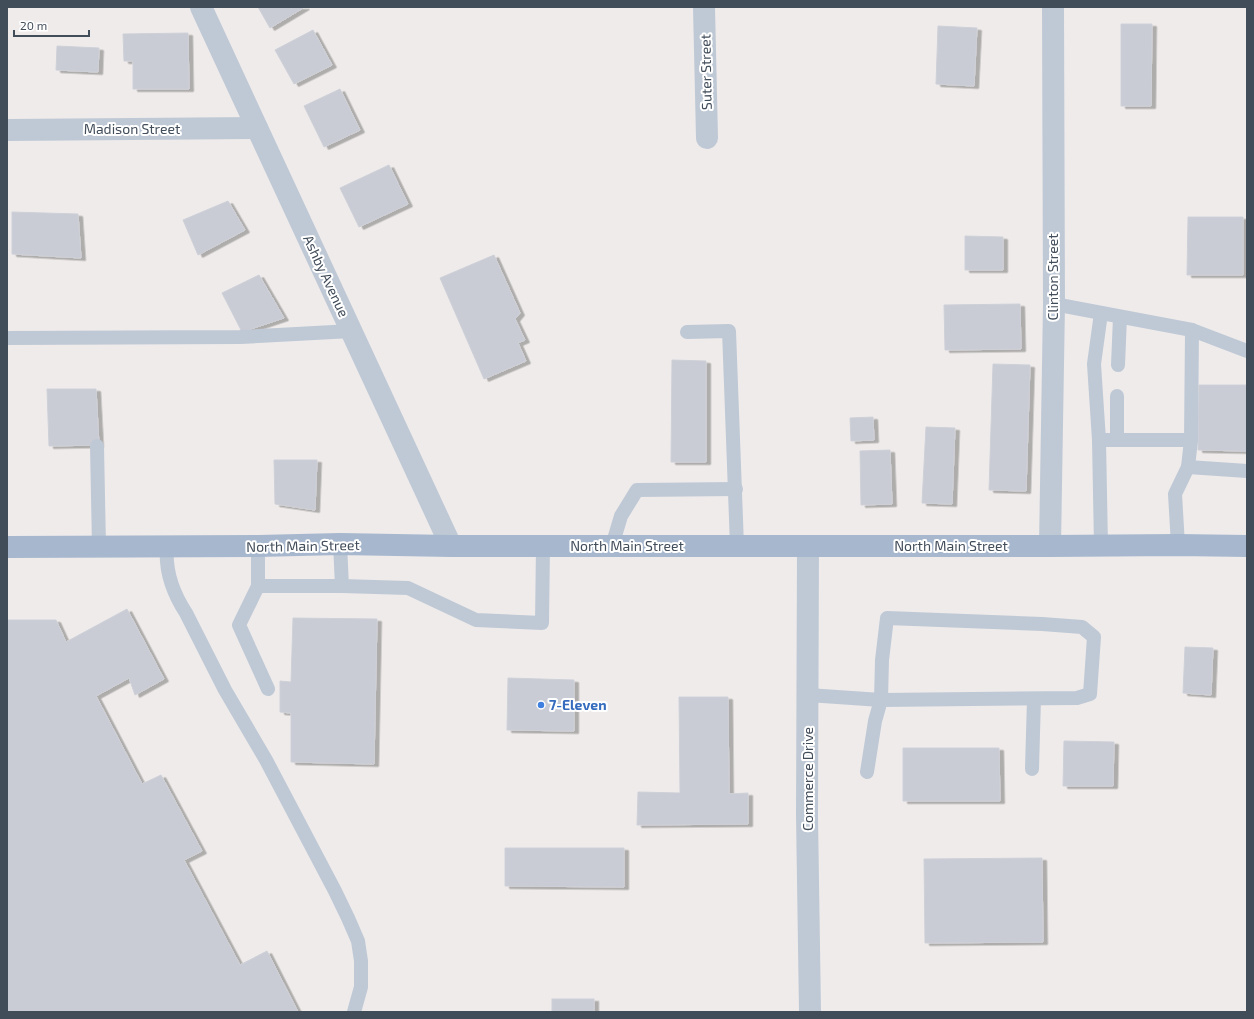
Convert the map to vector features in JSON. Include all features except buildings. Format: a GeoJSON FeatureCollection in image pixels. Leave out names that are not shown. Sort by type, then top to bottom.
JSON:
{"type":"FeatureCollection","features":[{"type":"Feature","properties":{"kind":"main road","name":"North Main Street"},"geometry":{"type":"LineString","coordinates":[[7,547],[167,547],[340,544],[451,546],[1247,546]]}},
{"type":"Feature","properties":{"kind":"street","name":"Ashby Avenue"},"geometry":{"type":"LineString","coordinates":[[201,7],[451,546]]}},
{"type":"Feature","properties":{"kind":"street","name":"Suter Street"},"geometry":{"type":"LineString","coordinates":[[704,7],[707,138]]}},
{"type":"Feature","properties":{"kind":"street","name":"Clinton Street"},"geometry":{"type":"LineString","coordinates":[[1050,546],[1054,304],[1053,7]]}},
{"type":"Feature","properties":{"kind":"street","name":"Madison Street"},"geometry":{"type":"LineString","coordinates":[[7,130],[257,128]]}},
{"type":"Feature","properties":{"kind":"street","name":"Commerce Drive"},"geometry":{"type":"LineString","coordinates":[[808,546],[807,815],[810,1012]]}},
{"type":"Feature","properties":{"kind":"lane"},"geometry":{"type":"LineString","coordinates":[[1054,304],[1192,330],[1247,351]]}},
{"type":"Feature","properties":{"kind":"lane"},"geometry":{"type":"LineString","coordinates":[[1101,546],[1099,440],[1094,364],[1102,313]]}},
{"type":"Feature","properties":{"kind":"lane"},"geometry":{"type":"LineString","coordinates":[[1118,365],[1120,317]]}},
{"type":"Feature","properties":{"kind":"lane"},"geometry":{"type":"LineString","coordinates":[[1178,545],[1175,494],[1188,468],[1191,440],[1192,330]]}},
{"type":"Feature","properties":{"kind":"lane"},"geometry":{"type":"LineString","coordinates":[[7,338],[240,336],[352,331]]}},
{"type":"Feature","properties":{"kind":"lane"},"geometry":{"type":"LineString","coordinates":[[687,332],[729,331],[737,546]]}},
{"type":"Feature","properties":{"kind":"lane"},"geometry":{"type":"LineString","coordinates":[[1117,396],[1117,440]]}},
{"type":"Feature","properties":{"kind":"lane"},"geometry":{"type":"LineString","coordinates":[[1099,440],[1191,440]]}},
{"type":"Feature","properties":{"kind":"lane"},"geometry":{"type":"LineString","coordinates":[[97,446],[99,546]]}},
{"type":"Feature","properties":{"kind":"lane"},"geometry":{"type":"LineString","coordinates":[[1188,468],[1247,471]]}},
{"type":"Feature","properties":{"kind":"lane"},"geometry":{"type":"LineString","coordinates":[[612,546],[621,516],[637,490],[736,489]]}},
{"type":"Feature","properties":{"kind":"lane"},"geometry":{"type":"LineString","coordinates":[[340,544],[342,586]]}},
{"type":"Feature","properties":{"kind":"lane"},"geometry":{"type":"LineString","coordinates":[[258,546],[258,586],[239,626],[268,689]]}},
{"type":"Feature","properties":{"kind":"lane"},"geometry":{"type":"LineString","coordinates":[[258,586],[408,588],[476,620],[542,623],[543,546]]}},
{"type":"Feature","properties":{"kind":"lane"},"geometry":{"type":"LineString","coordinates":[[167,547],[168,571],[177,598],[225,690],[266,760],[336,891],[356,936],[361,961],[362,976],[361,987],[354,1012]]}},
{"type":"Feature","properties":{"kind":"lane"},"geometry":{"type":"LineString","coordinates":[[808,695],[881,700],[1077,698],[1090,694],[1094,637],[1082,627],[887,618],[882,660],[881,700],[875,721],[867,772]]}},
{"type":"Feature","properties":{"kind":"lane"},"geometry":{"type":"LineString","coordinates":[[1032,769],[1034,699]]}},
{"type":"Feature","properties":{"kind":"place","name":"7-Eleven"},"geometry":{"type":"Point","coordinates":[541,705]}}]}
